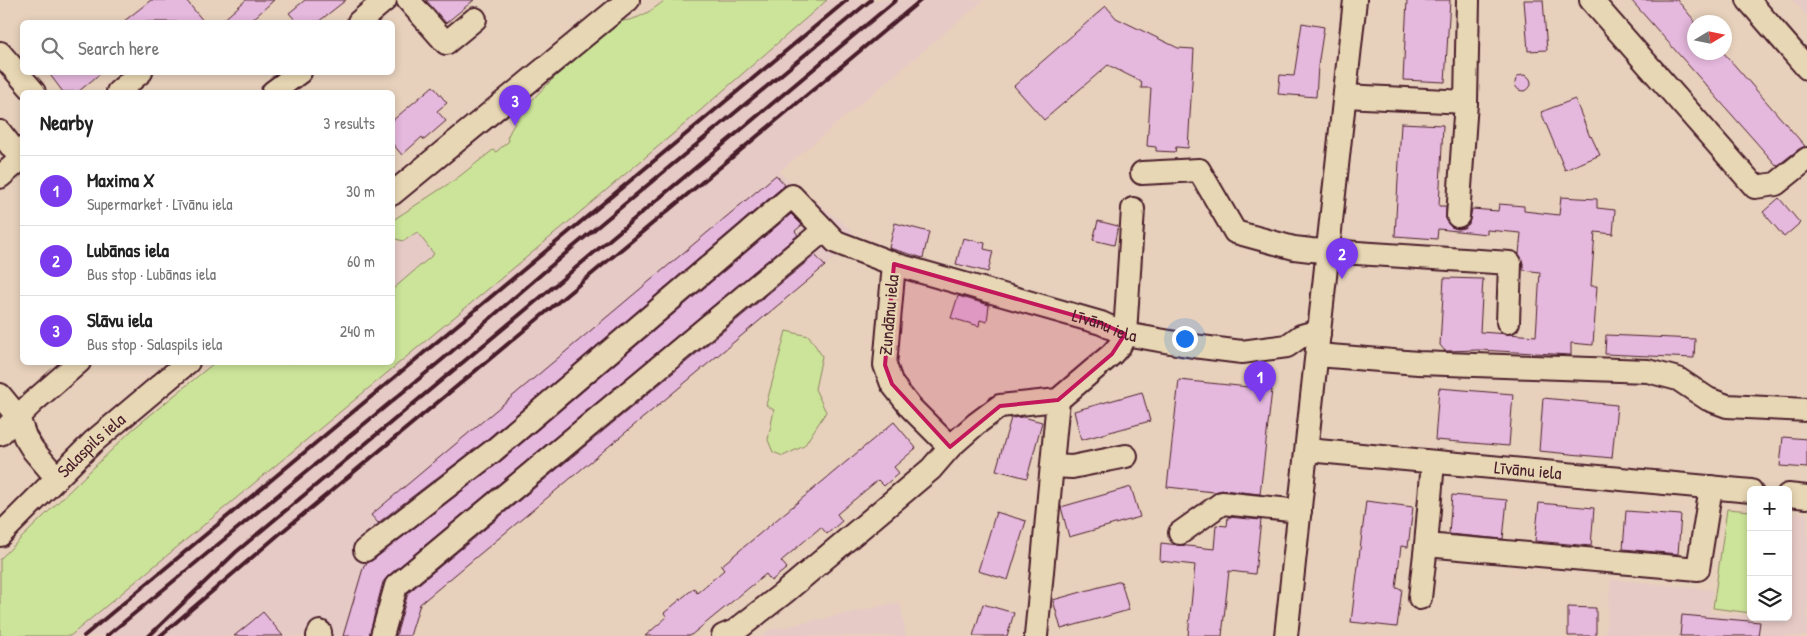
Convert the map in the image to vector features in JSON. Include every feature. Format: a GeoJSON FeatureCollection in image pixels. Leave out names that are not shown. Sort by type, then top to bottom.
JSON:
{"type":"FeatureCollection","features":[{"type":"Feature","properties":{"kind":"street"},"geometry":{"type":"LineString","coordinates":[[361,20],[385,0]]}},
{"type":"Feature","properties":{"kind":"street"},"geometry":{"type":"LineString","coordinates":[[408,0],[446,42],[475,19]]}},
{"type":"Feature","properties":{"kind":"street"},"geometry":{"type":"LineString","coordinates":[[396,183],[628,0]]}},
{"type":"Feature","properties":{"kind":"street"},"geometry":{"type":"LineString","coordinates":[[1286,636],[1355,0]]}},
{"type":"Feature","properties":{"kind":"street"},"geometry":{"type":"LineString","coordinates":[[1458,216],[1466,102],[1468,0]]}},
{"type":"Feature","properties":{"kind":"street"},"geometry":{"type":"LineString","coordinates":[[1591,0],[1755,187],[1776,184],[1807,159]]}},
{"type":"Feature","properties":{"kind":"street"},"geometry":{"type":"LineString","coordinates":[[1748,0],[1807,68]]}},
{"type":"Feature","properties":{"kind":"street"},"geometry":{"type":"LineString","coordinates":[[0,53],[32,90]]}},
{"type":"Feature","properties":{"kind":"street"},"geometry":{"type":"LineString","coordinates":[[120,90],[138,75]]}},
{"type":"Feature","properties":{"kind":"street"},"geometry":{"type":"LineString","coordinates":[[276,90],[296,75]]}},
{"type":"Feature","properties":{"kind":"street"},"geometry":{"type":"LineString","coordinates":[[1345,96],[1466,102]]}},
{"type":"Feature","properties":{"kind":"street"},"geometry":{"type":"LineString","coordinates":[[0,132],[20,157]]}},
{"type":"Feature","properties":{"kind":"street"},"geometry":{"type":"LineString","coordinates":[[0,176],[20,161]]}},
{"type":"Feature","properties":{"kind":"street"},"geometry":{"type":"LineString","coordinates":[[1142,173],[1199,170],[1234,232],[1294,248],[1510,263],[1508,322]]}},
{"type":"Feature","properties":{"kind":"street","name":"Līvānu iela"},"geometry":{"type":"LineString","coordinates":[[365,550],[493,451],[792,196],[836,242],[894,264],[1101,323],[1125,334],[1193,346],[1242,352],[1287,346],[1301,336],[1308,334],[1318,344],[1418,363],[1648,371],[1678,380],[1708,399],[1727,406],[1807,410]]}},
{"type":"Feature","properties":{"kind":"street"},"geometry":{"type":"LineString","coordinates":[[722,636],[734,631],[785,592],[931,468],[950,447],[976,424],[1000,406],[1058,400],[1112,354],[1120,345],[1125,334],[1133,209]]}},
{"type":"Feature","properties":{"kind":"street"},"geometry":{"type":"LineString","coordinates":[[382,636],[396,586],[824,230]]}},
{"type":"Feature","properties":{"kind":"street","name":"Zundānu iela"},"geometry":{"type":"LineString","coordinates":[[894,264],[885,365],[892,384],[911,408],[950,447]]}},
{"type":"Feature","properties":{"kind":"street"},"geometry":{"type":"LineString","coordinates":[[0,434],[76,365]]}},
{"type":"Feature","properties":{"kind":"street","name":"Salaspils iela"},"geometry":{"type":"LineString","coordinates":[[0,535],[93,442],[184,365]]}},
{"type":"Feature","properties":{"kind":"street"},"geometry":{"type":"LineString","coordinates":[[0,395],[18,417],[25,437],[33,450],[56,477]]}},
{"type":"Feature","properties":{"kind":"street"},"geometry":{"type":"LineString","coordinates":[[1036,636],[1058,400]]}},
{"type":"Feature","properties":{"kind":"street","name":"Līvānu iela"},"geometry":{"type":"LineString","coordinates":[[1307,450],[1747,491]]}},
{"type":"Feature","properties":{"kind":"street"},"geometry":{"type":"LineString","coordinates":[[1053,466],[1072,467],[1126,456]]}},
{"type":"Feature","properties":{"kind":"street"},"geometry":{"type":"LineString","coordinates":[[1420,598],[1433,462]]}},
{"type":"Feature","properties":{"kind":"street"},"geometry":{"type":"LineString","coordinates":[[1426,545],[1698,569],[1711,487]]}},
{"type":"Feature","properties":{"kind":"street"},"geometry":{"type":"LineString","coordinates":[[1792,495],[1807,497]]}},
{"type":"Feature","properties":{"kind":"street"},"geometry":{"type":"LineString","coordinates":[[1180,533],[1222,503],[1300,510]]}},
{"type":"Feature","properties":{"kind":"highlighted area"},"geometry":{"type":"Polygon","coordinates":[[[894,264],[1101,323],[1125,334],[1112,354],[1058,400],[1000,406],[950,447],[892,384],[885,365],[894,264]]]}},
{"type":"Feature","properties":{"kind":"shaded area"},"geometry":{"type":"Polygon","coordinates":[[[749,0],[984,0],[779,172],[849,228],[855,236],[840,254],[420,604],[410,636],[5,636],[388,365],[395,365],[395,245],[419,220],[749,0]]]}},
{"type":"Feature","properties":{"kind":"shaded area"},"geometry":{"type":"Polygon","coordinates":[[[1793,0],[1807,0],[1807,16],[1793,0]]]}},
{"type":"Feature","properties":{"kind":"shaded area"},"geometry":{"type":"Polygon","coordinates":[[[1795,512],[1807,514],[1807,636],[1605,636],[1611,579],[1713,590],[1710,613],[1747,616],[1747,621],[1792,621],[1792,540],[1795,512]]]}},
{"type":"Feature","properties":{"kind":"shaded area"},"geometry":{"type":"Polygon","coordinates":[[[900,602],[906,636],[762,636],[769,630],[900,602]]]}},
{"type":"Feature","properties":{"kind":"green space"},"geometry":{"type":"Polygon","coordinates":[[[665,0],[827,0],[686,123],[534,251],[70,636],[0,636],[0,559],[132,430],[212,365],[395,365],[395,287],[434,254],[417,232],[404,241],[395,239],[395,219],[456,179],[493,150],[496,152],[509,141],[507,138],[516,121],[528,105],[574,60],[622,21],[634,19],[665,0]]]}},
{"type":"Feature","properties":{"kind":"green space"},"geometry":{"type":"Polygon","coordinates":[[[786,331],[809,336],[822,356],[815,389],[826,412],[804,446],[783,456],[773,452],[768,440],[774,410],[766,405],[786,331]]]}},
{"type":"Feature","properties":{"kind":"green space"},"geometry":{"type":"Polygon","coordinates":[[[1727,509],[1747,511],[1747,612],[1713,608],[1727,509]]]}},
{"type":"Feature","properties":{"kind":"building"},"geometry":{"type":"Polygon","coordinates":[[[151,0],[186,0],[202,20],[126,20],[151,0]]]}},
{"type":"Feature","properties":{"kind":"building"},"geometry":{"type":"Polygon","coordinates":[[[246,0],[274,0],[252,20],[223,20],[246,0]]]}},
{"type":"Feature","properties":{"kind":"building"},"geometry":{"type":"Polygon","coordinates":[[[305,0],[346,0],[321,20],[295,20],[289,13],[305,0]]]}},
{"type":"Feature","properties":{"kind":"building"},"geometry":{"type":"Polygon","coordinates":[[[426,0],[474,0],[446,23],[426,0]]]}},
{"type":"Feature","properties":{"kind":"building"},"geometry":{"type":"Polygon","coordinates":[[[1407,0],[1450,0],[1445,82],[1403,80],[1407,0]]]}},
{"type":"Feature","properties":{"kind":"building"},"geometry":{"type":"Polygon","coordinates":[[[1524,0],[1543,0],[1547,50],[1528,51],[1524,0]]]}},
{"type":"Feature","properties":{"kind":"building"},"geometry":{"type":"Polygon","coordinates":[[[1631,0],[1677,0],[1690,15],[1687,15],[1687,60],[1730,60],[1805,146],[1777,166],[1631,0]]]}},
{"type":"Feature","properties":{"kind":"building"},"geometry":{"type":"Polygon","coordinates":[[[1106,6],[1116,18],[1178,48],[1194,49],[1188,148],[1176,147],[1175,152],[1156,151],[1156,147],[1147,146],[1151,88],[1141,88],[1142,82],[1108,65],[1044,120],[1014,86],[1106,6]]]}},
{"type":"Feature","properties":{"kind":"building"},"geometry":{"type":"Polygon","coordinates":[[[1302,23],[1324,27],[1318,66],[1316,97],[1278,94],[1280,75],[1294,76],[1302,23]]]}},
{"type":"Feature","properties":{"kind":"building"},"geometry":{"type":"Polygon","coordinates":[[[50,75],[98,75],[80,90],[62,90],[50,75]]]}},
{"type":"Feature","properties":{"kind":"building"},"geometry":{"type":"Polygon","coordinates":[[[1520,75],[1526,75],[1531,80],[1529,89],[1520,91],[1515,86],[1515,80],[1520,75]]]}},
{"type":"Feature","properties":{"kind":"building"},"geometry":{"type":"Polygon","coordinates":[[[433,86],[447,103],[437,111],[446,121],[424,140],[422,137],[402,155],[395,147],[395,118],[433,86]]]}},
{"type":"Feature","properties":{"kind":"building"},"geometry":{"type":"Polygon","coordinates":[[[1575,99],[1590,137],[1600,155],[1565,170],[1541,112],[1575,99]]]}},
{"type":"Feature","properties":{"kind":"building"},"geometry":{"type":"Polygon","coordinates":[[[1401,123],[1443,125],[1439,206],[1446,206],[1446,221],[1451,227],[1464,228],[1469,224],[1472,209],[1498,211],[1499,204],[1524,206],[1524,211],[1559,215],[1561,197],[1597,199],[1597,208],[1615,210],[1613,234],[1595,232],[1591,286],[1597,286],[1593,345],[1571,343],[1571,355],[1479,350],[1445,351],[1440,345],[1444,278],[1483,279],[1480,332],[1536,336],[1540,272],[1523,270],[1523,263],[1519,254],[1521,233],[1487,230],[1487,234],[1438,229],[1437,239],[1395,236],[1401,123]]]}},
{"type":"Feature","properties":{"kind":"building"},"geometry":{"type":"Polygon","coordinates":[[[776,175],[785,185],[485,441],[378,523],[371,515],[776,175]]]}},
{"type":"Feature","properties":{"kind":"building"},"geometry":{"type":"Polygon","coordinates":[[[1779,198],[1800,223],[1784,237],[1763,212],[1779,198]]]}},
{"type":"Feature","properties":{"kind":"building"},"geometry":{"type":"Polygon","coordinates":[[[791,214],[802,225],[795,231],[798,235],[388,576],[383,582],[369,636],[343,636],[364,565],[501,461],[791,214]]]}},
{"type":"Feature","properties":{"kind":"building"},"geometry":{"type":"Polygon","coordinates":[[[1098,221],[1118,226],[1114,245],[1093,240],[1098,221]]]}},
{"type":"Feature","properties":{"kind":"building"},"geometry":{"type":"Polygon","coordinates":[[[895,223],[929,232],[923,258],[889,248],[895,223]]]}},
{"type":"Feature","properties":{"kind":"building"},"geometry":{"type":"Polygon","coordinates":[[[963,238],[985,243],[984,249],[993,251],[988,272],[956,264],[963,238]]]}},
{"type":"Feature","properties":{"kind":"building"},"geometry":{"type":"Polygon","coordinates":[[[815,255],[825,266],[420,604],[410,636],[396,636],[408,593],[815,255]]]}},
{"type":"Feature","properties":{"kind":"building"},"geometry":{"type":"Polygon","coordinates":[[[958,296],[989,305],[987,322],[980,320],[979,326],[951,318],[958,296]]]}},
{"type":"Feature","properties":{"kind":"building"},"geometry":{"type":"Polygon","coordinates":[[[1606,335],[1695,339],[1694,358],[1605,354],[1606,335]]]}},
{"type":"Feature","properties":{"kind":"building"},"geometry":{"type":"Polygon","coordinates":[[[1250,375],[1268,377],[1267,389],[1272,390],[1260,494],[1167,487],[1179,380],[1249,387],[1250,375]]]}},
{"type":"Feature","properties":{"kind":"building"},"geometry":{"type":"Polygon","coordinates":[[[1439,388],[1513,394],[1509,446],[1435,440],[1439,388]]]}},
{"type":"Feature","properties":{"kind":"building"},"geometry":{"type":"Polygon","coordinates":[[[1142,392],[1150,421],[1081,440],[1074,411],[1142,392]]]}},
{"type":"Feature","properties":{"kind":"building"},"geometry":{"type":"Polygon","coordinates":[[[1543,398],[1617,405],[1612,458],[1539,451],[1543,398]]]}},
{"type":"Feature","properties":{"kind":"building"},"geometry":{"type":"Polygon","coordinates":[[[1023,417],[1042,422],[1027,478],[996,470],[1011,418],[1023,417]]]}},
{"type":"Feature","properties":{"kind":"building"},"geometry":{"type":"Polygon","coordinates":[[[894,422],[916,448],[894,467],[899,473],[884,486],[878,480],[837,514],[842,521],[827,534],[821,527],[781,561],[787,568],[771,581],[766,574],[690,636],[645,636],[667,617],[664,613],[694,588],[697,593],[724,570],[721,566],[894,422]]]}},
{"type":"Feature","properties":{"kind":"building"},"geometry":{"type":"Polygon","coordinates":[[[1783,437],[1807,439],[1807,468],[1780,466],[1783,437]]]}},
{"type":"Feature","properties":{"kind":"building"},"geometry":{"type":"Polygon","coordinates":[[[1131,487],[1140,517],[1069,537],[1061,507],[1131,487]]]}},
{"type":"Feature","properties":{"kind":"building"},"geometry":{"type":"Polygon","coordinates":[[[1452,495],[1507,500],[1503,539],[1449,534],[1452,495]]]}},
{"type":"Feature","properties":{"kind":"building"},"geometry":{"type":"Polygon","coordinates":[[[1366,501],[1413,507],[1408,547],[1401,546],[1396,588],[1402,589],[1397,627],[1351,622],[1366,501]]]}},
{"type":"Feature","properties":{"kind":"building"},"geometry":{"type":"Polygon","coordinates":[[[1539,503],[1594,508],[1591,546],[1535,541],[1539,503]]]}},
{"type":"Feature","properties":{"kind":"building"},"geometry":{"type":"Polygon","coordinates":[[[1626,511],[1681,515],[1678,554],[1623,549],[1626,511]]]}},
{"type":"Feature","properties":{"kind":"building"},"geometry":{"type":"Polygon","coordinates":[[[996,512],[1026,521],[1008,580],[978,571],[996,512]]]}},
{"type":"Feature","properties":{"kind":"building"},"geometry":{"type":"Polygon","coordinates":[[[1228,517],[1261,520],[1255,574],[1229,571],[1222,636],[1188,636],[1195,565],[1160,561],[1161,543],[1214,549],[1216,525],[1227,526],[1228,517]]]}},
{"type":"Feature","properties":{"kind":"building"},"geometry":{"type":"Polygon","coordinates":[[[1121,581],[1129,610],[1061,629],[1053,600],[1121,581]]]}},
{"type":"Feature","properties":{"kind":"building"},"geometry":{"type":"Polygon","coordinates":[[[983,604],[1014,613],[1007,636],[973,636],[983,604]]]}},
{"type":"Feature","properties":{"kind":"building"},"geometry":{"type":"Polygon","coordinates":[[[1568,607],[1596,608],[1596,636],[1568,636],[1568,607]]]}},
{"type":"Feature","properties":{"kind":"building"},"geometry":{"type":"Polygon","coordinates":[[[263,612],[283,636],[234,636],[250,623],[263,612]]]}},
{"type":"Feature","properties":{"kind":"building"},"geometry":{"type":"Polygon","coordinates":[[[1682,615],[1760,622],[1758,636],[1680,636],[1682,615]]]}},
{"type":"Feature","properties":{"kind":"railway"},"geometry":{"type":"LineString","coordinates":[[84,636],[847,0]]}},
{"type":"Feature","properties":{"kind":"railway"},"geometry":{"type":"LineString","coordinates":[[107,636],[443,359],[573,247],[871,0]]}},
{"type":"Feature","properties":{"kind":"railway"},"geometry":{"type":"LineString","coordinates":[[149,636],[236,552],[896,0]]}},
{"type":"Feature","properties":{"kind":"railway"},"geometry":{"type":"LineString","coordinates":[[160,636],[277,536],[921,0]]}},
{"type":"Feature","properties":{"kind":"place","name":"Slāvu iela"},"geometry":{"type":"Point","coordinates":[515,126]}},
{"type":"Feature","properties":{"kind":"place","name":"Lubānas iela"},"geometry":{"type":"Point","coordinates":[1342,279]}},
{"type":"Feature","properties":{"kind":"place","name":"Maxima X"},"geometry":{"type":"Point","coordinates":[1260,402]}}]}
